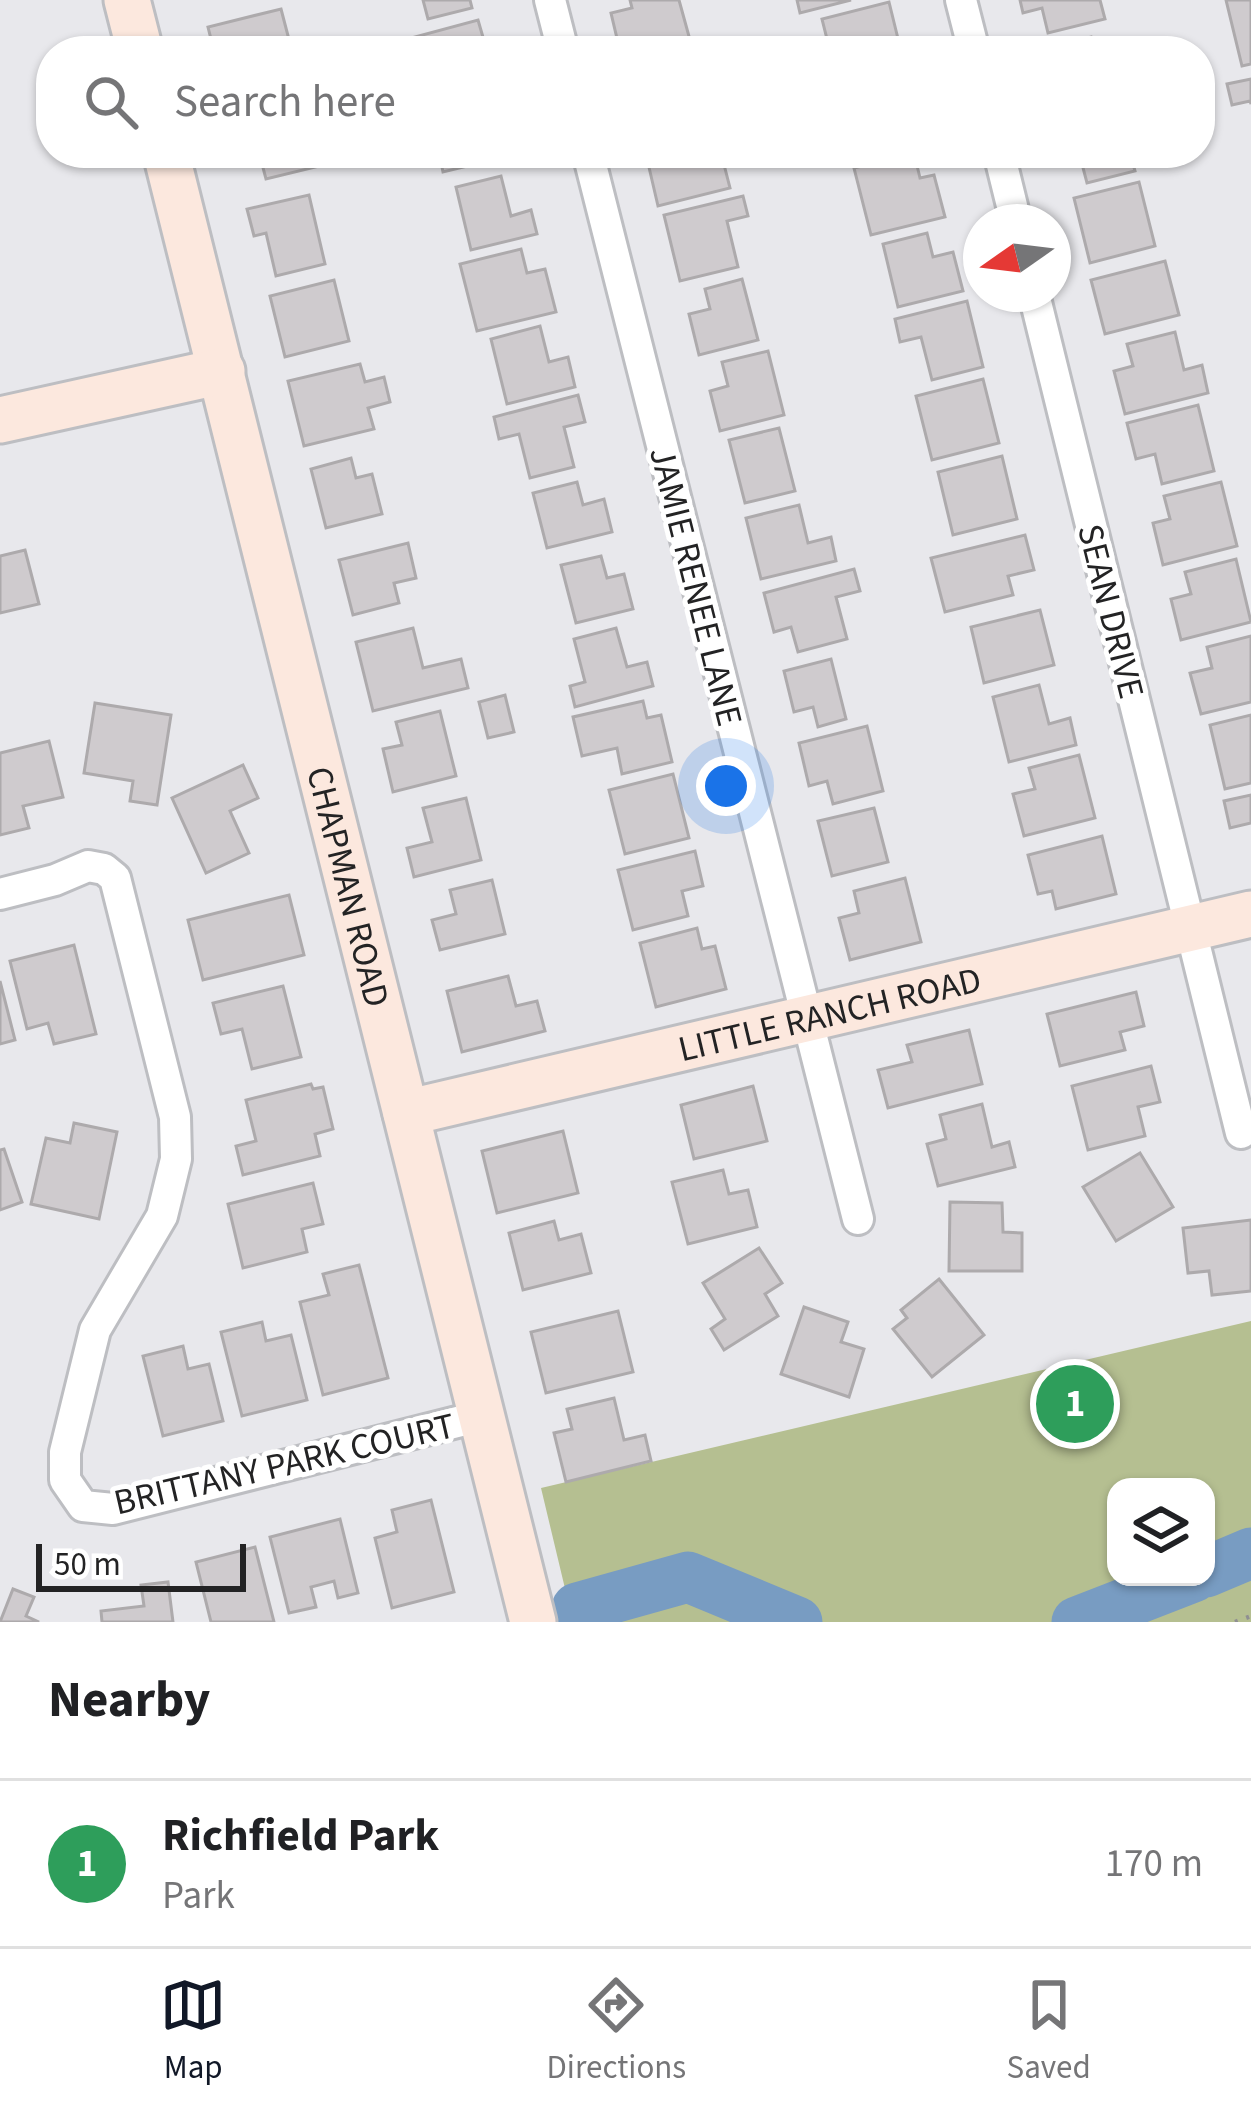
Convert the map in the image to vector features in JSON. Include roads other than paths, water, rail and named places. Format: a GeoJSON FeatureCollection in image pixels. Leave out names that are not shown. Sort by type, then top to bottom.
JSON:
{"type":"FeatureCollection","features":[{"type":"Feature","properties":{"kind":"street"},"geometry":{"type":"LineString","coordinates":[[127,0],[136,36]]}},
{"type":"Feature","properties":{"kind":"street"},"geometry":{"type":"LineString","coordinates":[[550,0],[559,36]]}},
{"type":"Feature","properties":{"kind":"street"},"geometry":{"type":"LineString","coordinates":[[961,0],[970,36]]}},
{"type":"Feature","properties":{"kind":"street","name":"CHAPMAN ROAD"},"geometry":{"type":"LineString","coordinates":[[170,168],[532,1622]]}},
{"type":"Feature","properties":{"kind":"street","name":"JAMIE RENEE LANE"},"geometry":{"type":"LineString","coordinates":[[592,168],[858,1219]]}},
{"type":"Feature","properties":{"kind":"street"},"geometry":{"type":"LineString","coordinates":[[1003,168],[1012,204]]}},
{"type":"Feature","properties":{"kind":"street","name":"SEAN DRIVE"},"geometry":{"type":"LineString","coordinates":[[1038,312],[1241,1133]]}},
{"type":"Feature","properties":{"kind":"street"},"geometry":{"type":"LineString","coordinates":[[0,420],[221,371]]}},
{"type":"Feature","properties":{"kind":"street","name":"BRITTANY PARK COURT"},"geometry":{"type":"LineString","coordinates":[[0,894],[88,866],[104,869],[115,878],[175,1118],[176,1159],[162,1216],[95,1330],[68,1440],[64,1480],[82,1506],[113,1509],[481,1416]]}},
{"type":"Feature","properties":{"kind":"street","name":"LITTLE RANCH ROAD"},"geometry":{"type":"LineString","coordinates":[[406,1113],[1251,914]]}},
{"type":"Feature","properties":{"kind":"waterway"},"geometry":{"type":"LineString","coordinates":[[1215,1568],[1251,1553]]}},
{"type":"Feature","properties":{"kind":"waterway"},"geometry":{"type":"LineString","coordinates":[[577,1608],[688,1577],[797,1622]]}},
{"type":"Feature","properties":{"kind":"waterway"},"geometry":{"type":"LineString","coordinates":[[1077,1622],[1170,1586]]}},
{"type":"Feature","properties":{"kind":"place","name":"Richfield Park"},"geometry":{"type":"Point","coordinates":[1075,1404]}}]}
